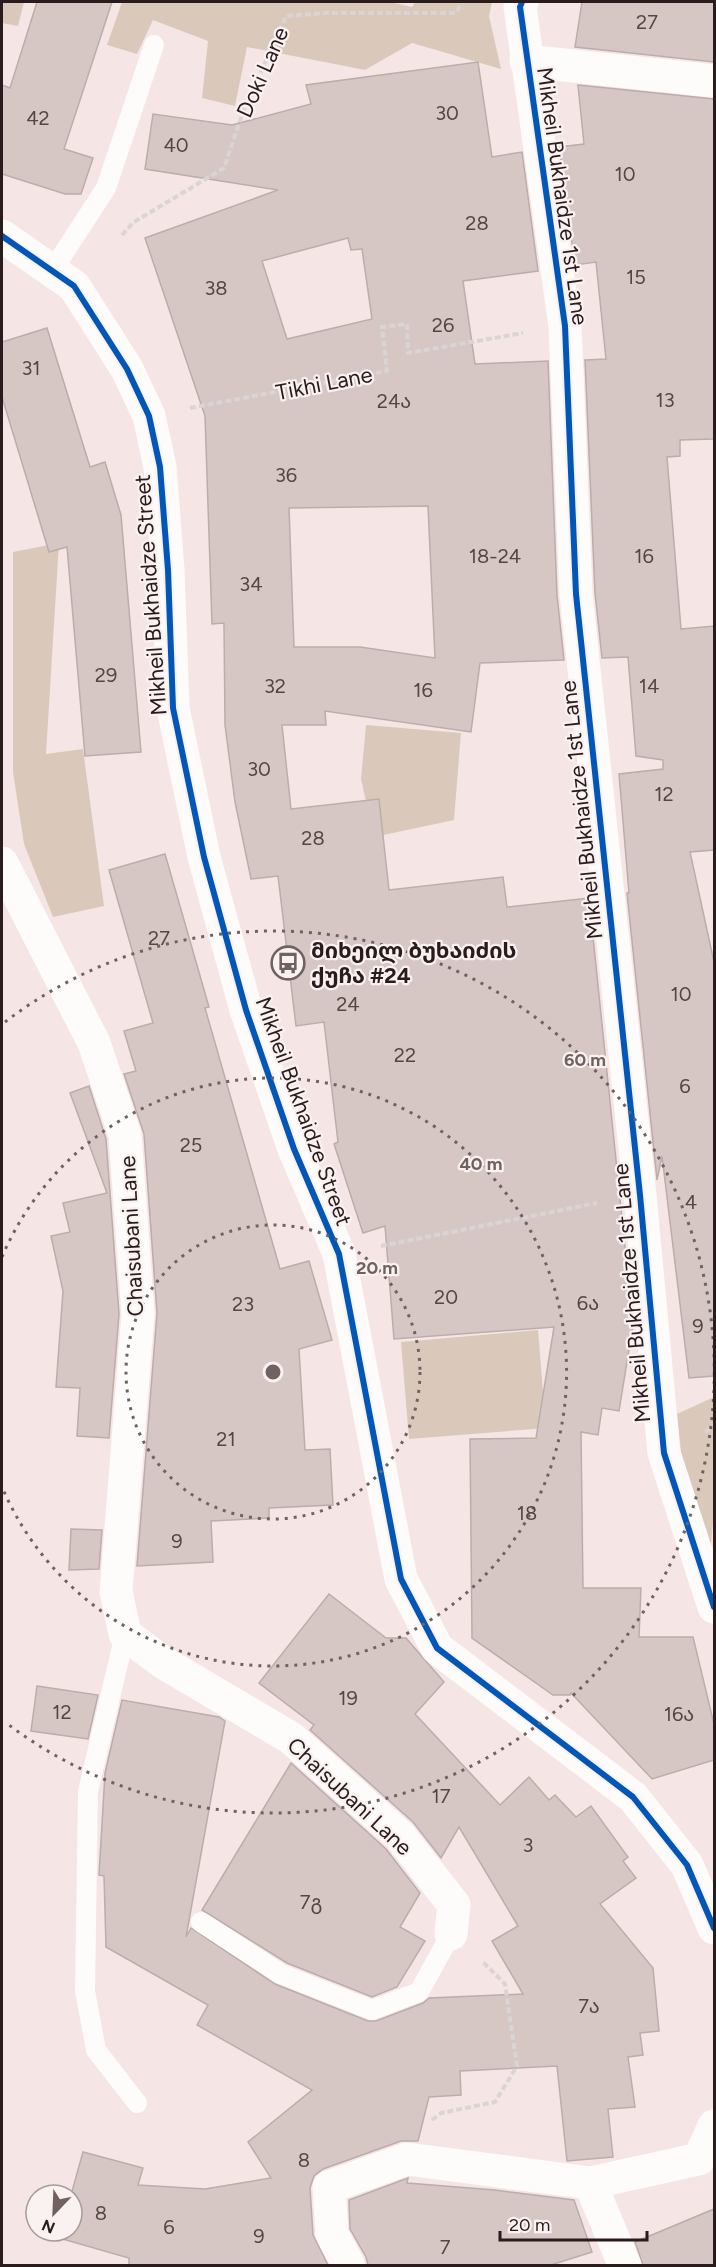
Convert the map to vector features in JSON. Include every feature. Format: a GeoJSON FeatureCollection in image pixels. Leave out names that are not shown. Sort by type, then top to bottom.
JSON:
{"type":"FeatureCollection","features":[{"type":"Feature","properties":{"kind":"street","name":"Mikheil Bukhaidze 1st Lane"},"geometry":{"type":"LineString","coordinates":[[522,2],[520,7],[526,61],[565,326],[576,594],[640,1195],[664,1453],[714,1607]]}},
{"type":"Feature","properties":{"kind":"street"},"geometry":{"type":"LineString","coordinates":[[526,61],[714,81]]}},
{"type":"Feature","properties":{"kind":"street","name":"Mikheil Bukhaidze Street"},"geometry":{"type":"LineString","coordinates":[[2,236],[74,286],[127,369],[149,416],[160,467],[168,570],[173,708],[204,857],[246,1010],[294,1149],[339,1254],[401,1579],[437,1648],[633,1797],[687,1865],[714,1928]]}},
{"type":"Feature","properties":{"kind":"street","name":"Chaisubani Lane"},"geometry":{"type":"LineString","coordinates":[[2,863],[94,1043],[125,1135],[138,1314],[116,1590],[126,1634],[164,1663],[291,1738],[400,1836],[454,1905],[451,1934]]}},
{"type":"Feature","properties":{"kind":"street"},"geometry":{"type":"LineString","coordinates":[[349,2265],[332,2234],[329,2187],[406,2159],[590,2183],[699,2159],[714,2126]]}},
{"type":"Feature","properties":{"kind":"street"},"geometry":{"type":"LineString","coordinates":[[590,2183],[625,2265]]}},
{"type":"Feature","properties":{"kind":"lane"},"geometry":{"type":"LineString","coordinates":[[52,271],[106,188],[154,45]]}},
{"type":"Feature","properties":{"kind":"lane","name":"Chaisubani Lane"},"geometry":{"type":"LineString","coordinates":[[126,1634],[88,1791],[85,1990],[96,2050],[137,2103]]}},
{"type":"Feature","properties":{"kind":"lane"},"geometry":{"type":"LineString","coordinates":[[201,1922],[281,1974],[372,2010],[419,1992],[451,1934]]}},
{"type":"Feature","properties":{"kind":"path"},"geometry":{"type":"LineString","coordinates":[[339,1254],[640,1195]]}},
{"type":"Feature","properties":{"kind":"path"},"geometry":{"type":"LineString","coordinates":[[406,2159],[417,2131],[441,2112],[495,2102],[517,2066],[505,1984],[451,1934]]}},
{"type":"Feature","properties":{"kind":"shaded area"},"geometry":{"type":"Polygon","coordinates":[[[2,2],[24,2],[18,26],[2,23],[2,2]]]}},
{"type":"Feature","properties":{"kind":"shaded area"},"geometry":{"type":"Polygon","coordinates":[[[122,2],[390,2],[412,7],[415,2],[492,2],[489,16],[501,69],[412,43],[365,70],[247,47],[235,106],[202,98],[208,41],[153,20],[137,54],[107,45],[122,2]]]}},
{"type":"Feature","properties":{"kind":"shaded area"},"geometry":{"type":"Polygon","coordinates":[[[59,543],[46,754],[83,749],[104,906],[53,917],[24,844],[13,772],[13,552],[59,543]]]}},
{"type":"Feature","properties":{"kind":"shaded area"},"geometry":{"type":"Polygon","coordinates":[[[366,725],[461,733],[454,820],[374,837],[361,779],[366,725]]]}},
{"type":"Feature","properties":{"kind":"shaded area"},"geometry":{"type":"Polygon","coordinates":[[[538,1330],[546,1428],[409,1439],[401,1342],[538,1330]]]}},
{"type":"Feature","properties":{"kind":"shaded area"},"geometry":{"type":"Polygon","coordinates":[[[714,1397],[714,1510],[709,1565],[683,1471],[677,1414],[714,1397]]]}},
{"type":"Feature","properties":{"kind":"building"},"geometry":{"type":"Polygon","coordinates":[[[37,2],[112,2],[64,149],[93,158],[81,194],[65,194],[2,174],[2,85],[10,88],[37,2]]]}},
{"type":"Feature","properties":{"kind":"building"},"geometry":{"type":"Polygon","coordinates":[[[582,2],[714,2],[714,62],[575,47],[582,2]]]}},
{"type":"Feature","properties":{"kind":"building"},"geometry":{"type":"Polygon","coordinates":[[[478,62],[492,157],[522,152],[538,271],[463,281],[475,364],[548,361],[557,595],[564,660],[480,663],[471,732],[325,711],[326,725],[282,725],[291,809],[379,799],[389,890],[503,877],[507,907],[589,898],[633,1325],[619,1411],[602,1408],[598,1435],[581,1432],[583,1588],[641,1588],[639,1637],[693,1637],[714,1724],[714,1760],[652,1779],[571,1693],[570,1695],[553,1695],[472,1638],[470,1439],[536,1438],[554,1327],[394,1339],[385,1226],[363,1233],[334,1144],[338,1142],[324,1022],[296,1026],[278,876],[251,879],[235,802],[225,725],[224,623],[212,624],[205,416],[145,238],[278,190],[145,169],[153,114],[232,125],[311,104],[306,85],[478,62]],[[348,238],[262,261],[287,339],[372,319],[362,249],[351,250],[348,238]],[[428,506],[289,508],[294,647],[360,647],[435,658],[428,506]]]}},
{"type":"Feature","properties":{"kind":"building"},"geometry":{"type":"Polygon","coordinates":[[[578,85],[714,99],[714,439],[680,440],[680,456],[667,457],[681,629],[714,626],[714,850],[690,852],[714,962],[714,1376],[689,1378],[662,1156],[657,1180],[627,893],[629,893],[619,774],[663,769],[663,760],[636,756],[628,657],[602,658],[595,593],[585,360],[606,359],[596,262],[575,265],[559,147],[584,144],[578,85]]]}},
{"type":"Feature","properties":{"kind":"building"},"geometry":{"type":"Polygon","coordinates":[[[47,328],[90,467],[105,462],[121,515],[141,752],[85,756],[67,547],[49,552],[2,397],[2,342],[47,328]]]}},
{"type":"Feature","properties":{"kind":"building"},"geometry":{"type":"Polygon","coordinates":[[[165,854],[209,1007],[205,1008],[280,1269],[309,1261],[332,1340],[299,1349],[305,1450],[330,1449],[333,1505],[269,1508],[269,1518],[211,1521],[213,1562],[137,1566],[157,1313],[144,1134],[124,1074],[136,1071],[124,1031],[153,1023],[109,870],[165,854]]]}},
{"type":"Feature","properties":{"kind":"building"},"geometry":{"type":"Polygon","coordinates":[[[89,1086],[106,1139],[119,1314],[109,1438],[77,1436],[80,1388],[56,1387],[63,1291],[51,1236],[70,1232],[63,1203],[107,1193],[70,1093],[89,1086]]]}},
{"type":"Feature","properties":{"kind":"building"},"geometry":{"type":"Polygon","coordinates":[[[71,1529],[102,1530],[99,1569],[69,1570],[71,1529]]]}},
{"type":"Feature","properties":{"kind":"building"},"geometry":{"type":"Polygon","coordinates":[[[329,1594],[386,1638],[406,1638],[444,1682],[415,1714],[500,1805],[529,1777],[549,1800],[555,1795],[576,1817],[591,1806],[628,1857],[623,1861],[636,1878],[600,1904],[653,1968],[659,2031],[640,2033],[643,2055],[628,2057],[635,2107],[608,2109],[613,2157],[567,2161],[557,2066],[460,2071],[461,2095],[429,2097],[418,2141],[401,2141],[323,2169],[314,2176],[310,2188],[313,2235],[328,2265],[129,2265],[129,2258],[76,2243],[84,2243],[84,2183],[74,2183],[83,2152],[143,2168],[138,2185],[205,2189],[271,2178],[248,2142],[312,2090],[197,2025],[208,2005],[106,1947],[104,1876],[99,1875],[105,1773],[122,1700],[219,1717],[225,1721],[186,1937],[191,1928],[275,1984],[368,2021],[376,2021],[423,2003],[429,1998],[523,1994],[492,1941],[518,1926],[459,1827],[441,1858],[413,1822],[310,1730],[314,1725],[259,1683],[329,1594]]]}},
{"type":"Feature","properties":{"kind":"building"},"geometry":{"type":"Polygon","coordinates":[[[37,1686],[98,1695],[88,1739],[31,1731],[37,1686]]]}},
{"type":"Feature","properties":{"kind":"building"},"geometry":{"type":"Polygon","coordinates":[[[291,1763],[386,1849],[420,1893],[400,1927],[425,1941],[397,1987],[372,1997],[287,1963],[202,1910],[291,1763]]]}},
{"type":"Feature","properties":{"kind":"building"},"geometry":{"type":"Polygon","coordinates":[[[408,2178],[407,2183],[495,2190],[574,2200],[592,2252],[551,2265],[368,2265],[350,2229],[349,2200],[408,2178]]]}},
{"type":"Feature","properties":{"kind":"building"},"geometry":{"type":"Polygon","coordinates":[[[714,2209],[714,2265],[643,2265],[635,2242],[714,2209]]]}},
{"type":"Feature","properties":{"kind":"cycle path"},"geometry":{"type":"LineString","coordinates":[[522,2],[520,7],[565,326],[576,594],[640,1195],[664,1453],[714,1607]]}},
{"type":"Feature","properties":{"kind":"cycle path"},"geometry":{"type":"LineString","coordinates":[[2,236],[74,286],[127,369],[149,416],[160,467],[168,570],[173,708],[204,857],[246,1010],[294,1149],[339,1254],[401,1579],[437,1648],[633,1797],[687,1865],[714,1928]]}},
{"type":"Feature","properties":{"kind":"place","name":"მიხეილ ბუხაიძის ქუჩა #24"},"geometry":{"type":"Point","coordinates":[288,963]}}]}
